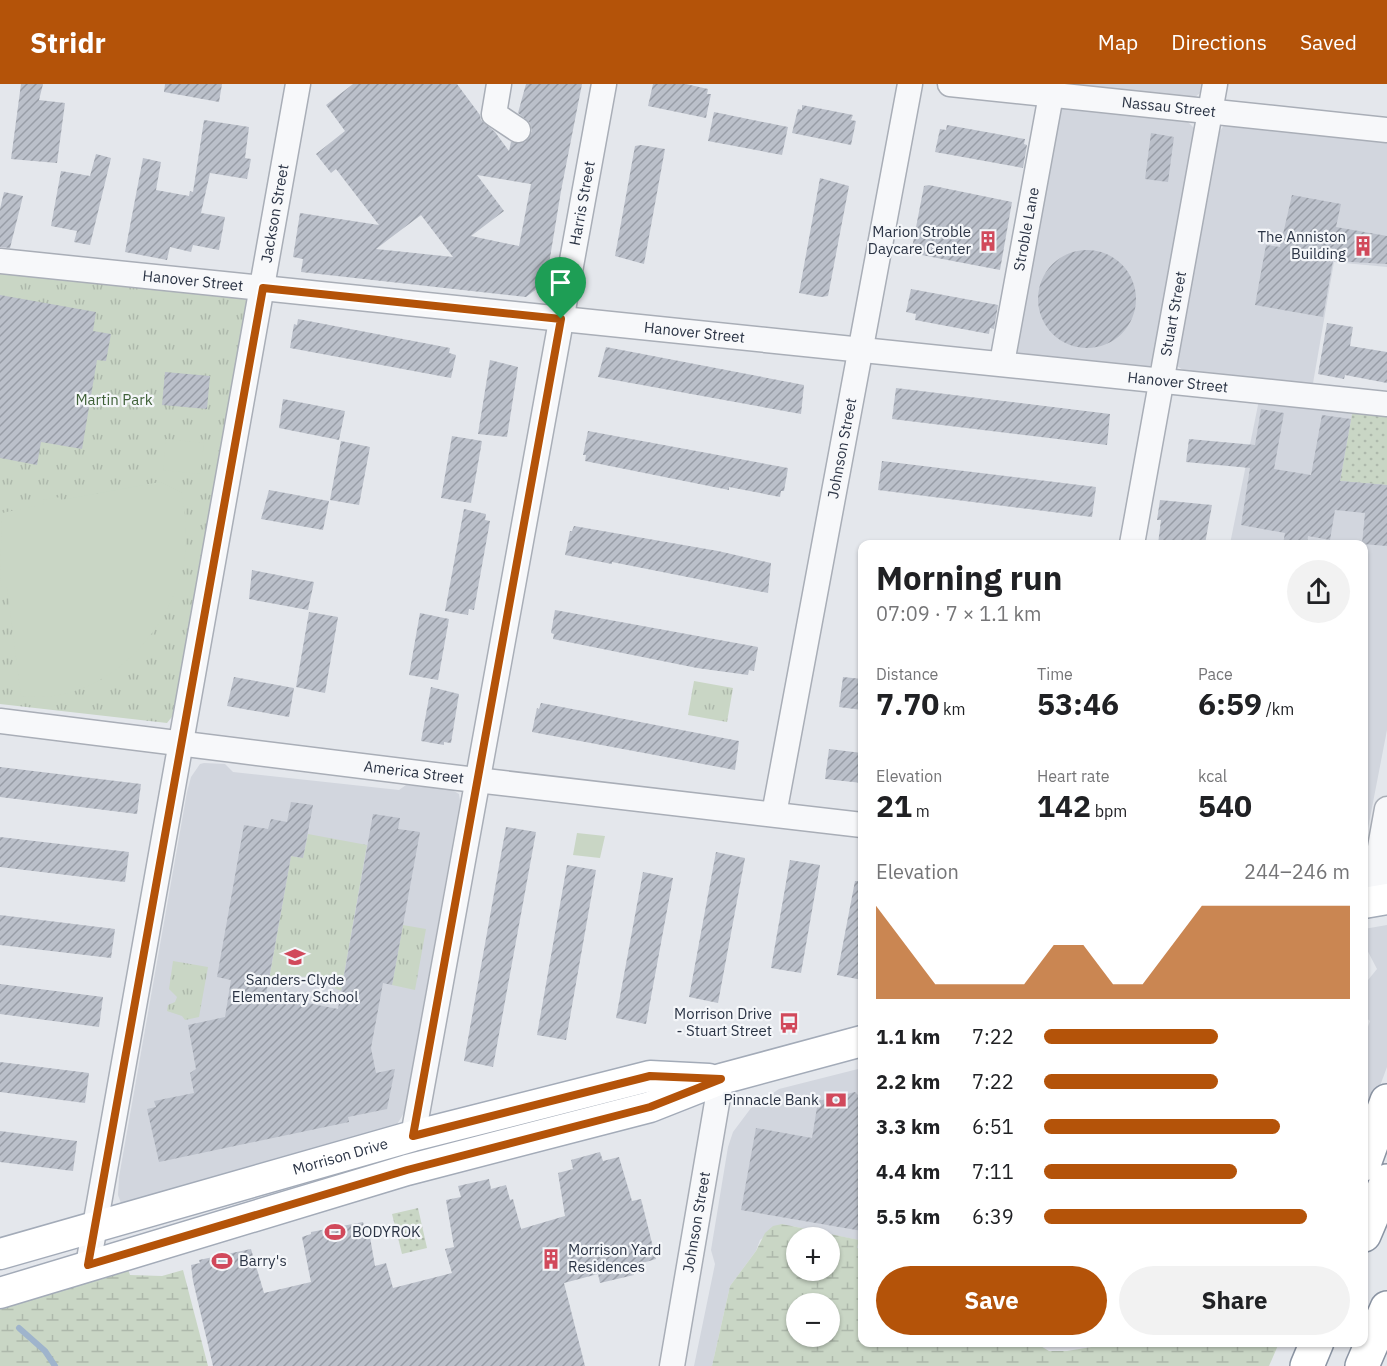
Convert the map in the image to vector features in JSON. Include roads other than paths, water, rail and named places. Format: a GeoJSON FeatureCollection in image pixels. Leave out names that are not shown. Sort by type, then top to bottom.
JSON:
{"type":"FeatureCollection","features":[{"type":"Feature","properties":{"kind":"highway"},"geometry":{"type":"LineString","coordinates":[[1368,1153],[1387,1101]]}},
{"type":"Feature","properties":{"kind":"highway"},"geometry":{"type":"LineString","coordinates":[[1368,1226],[1387,1181]]}},
{"type":"Feature","properties":{"kind":"highway"},"geometry":{"type":"LineString","coordinates":[[1362,1366],[1387,1308]]}},
{"type":"Feature","properties":{"kind":"highway"},"geometry":{"type":"LineString","coordinates":[[1294,1366],[1300,1347]]}},
{"type":"Feature","properties":{"kind":"highway"},"geometry":{"type":"LineString","coordinates":[[1307,1366],[1315,1347]]}},
{"type":"Feature","properties":{"kind":"main road","name":"Morrison Drive"},"geometry":{"type":"LineString","coordinates":[[0,1293],[407,1170],[650,1107],[721,1079],[858,1042]]}},
{"type":"Feature","properties":{"kind":"main road","name":"Morrison Drive"},"geometry":{"type":"LineString","coordinates":[[0,1254],[413,1136],[650,1076],[721,1079]]}},
{"type":"Feature","properties":{"kind":"street","name":"Jackson Street"},"geometry":{"type":"LineString","coordinates":[[88,1265],[298,84]]}},
{"type":"Feature","properties":{"kind":"street"},"geometry":{"type":"LineString","coordinates":[[499,84],[494,114],[518,130]]}},
{"type":"Feature","properties":{"kind":"street","name":"Harris Street"},"geometry":{"type":"LineString","coordinates":[[413,1136],[604,84]]}},
{"type":"Feature","properties":{"kind":"street","name":"Johnson Street"},"geometry":{"type":"LineString","coordinates":[[774,814],[910,84]]}},
{"type":"Feature","properties":{"kind":"street","name":"Nassau Street"},"geometry":{"type":"LineString","coordinates":[[950,84],[1387,130]]}},
{"type":"Feature","properties":{"kind":"street","name":"Stuart Street"},"geometry":{"type":"LineString","coordinates":[[1133,540],[1215,84]]}},
{"type":"Feature","properties":{"kind":"street","name":"Stroble Lane"},"geometry":{"type":"LineString","coordinates":[[1002,363],[1051,95]]}},
{"type":"Feature","properties":{"kind":"street","name":"Hanover Street"},"geometry":{"type":"LineString","coordinates":[[0,261],[1387,404]]}},
{"type":"Feature","properties":{"kind":"street","name":"America Street"},"geometry":{"type":"LineString","coordinates":[[0,721],[181,745],[858,824]]}},
{"type":"Feature","properties":{"kind":"street"},"geometry":{"type":"LineString","coordinates":[[1376,901],[1379,853],[1387,809]]}},
{"type":"Feature","properties":{"kind":"street","name":"Johnson Street"},"geometry":{"type":"LineString","coordinates":[[672,1366],[721,1079]]}},
{"type":"Feature","properties":{"kind":"waterway"},"geometry":{"type":"LineString","coordinates":[[19,1328],[45,1351],[55,1366]]}},
{"type":"Feature","properties":{"kind":"place","name":"Marion Stroble Daycare Center"},"geometry":{"type":"Point","coordinates":[988,241]}},
{"type":"Feature","properties":{"kind":"place","name":"The Anniston Building"},"geometry":{"type":"Point","coordinates":[1363,246]}},
{"type":"Feature","properties":{"kind":"place","name":"Sanders-Clyde Elementary School"},"geometry":{"type":"Point","coordinates":[295,957]}},
{"type":"Feature","properties":{"kind":"place","name":"Morrison Drive - Stuart Street"},"geometry":{"type":"Point","coordinates":[789,1023]}},
{"type":"Feature","properties":{"kind":"place","name":"Pinnacle Bank"},"geometry":{"type":"Point","coordinates":[836,1100]}},
{"type":"Feature","properties":{"kind":"place","name":"BODYROK"},"geometry":{"type":"Point","coordinates":[335,1232]}},
{"type":"Feature","properties":{"kind":"place","name":"Morrison Yard Residences"},"geometry":{"type":"Point","coordinates":[551,1259]}},
{"type":"Feature","properties":{"kind":"place","name":"Barry's"},"geometry":{"type":"Point","coordinates":[222,1261]}},
{"type":"Feature","properties":{"kind":"park label","name":"Martin Park"},"geometry":{"type":"Point","coordinates":[114,400]}}]}
